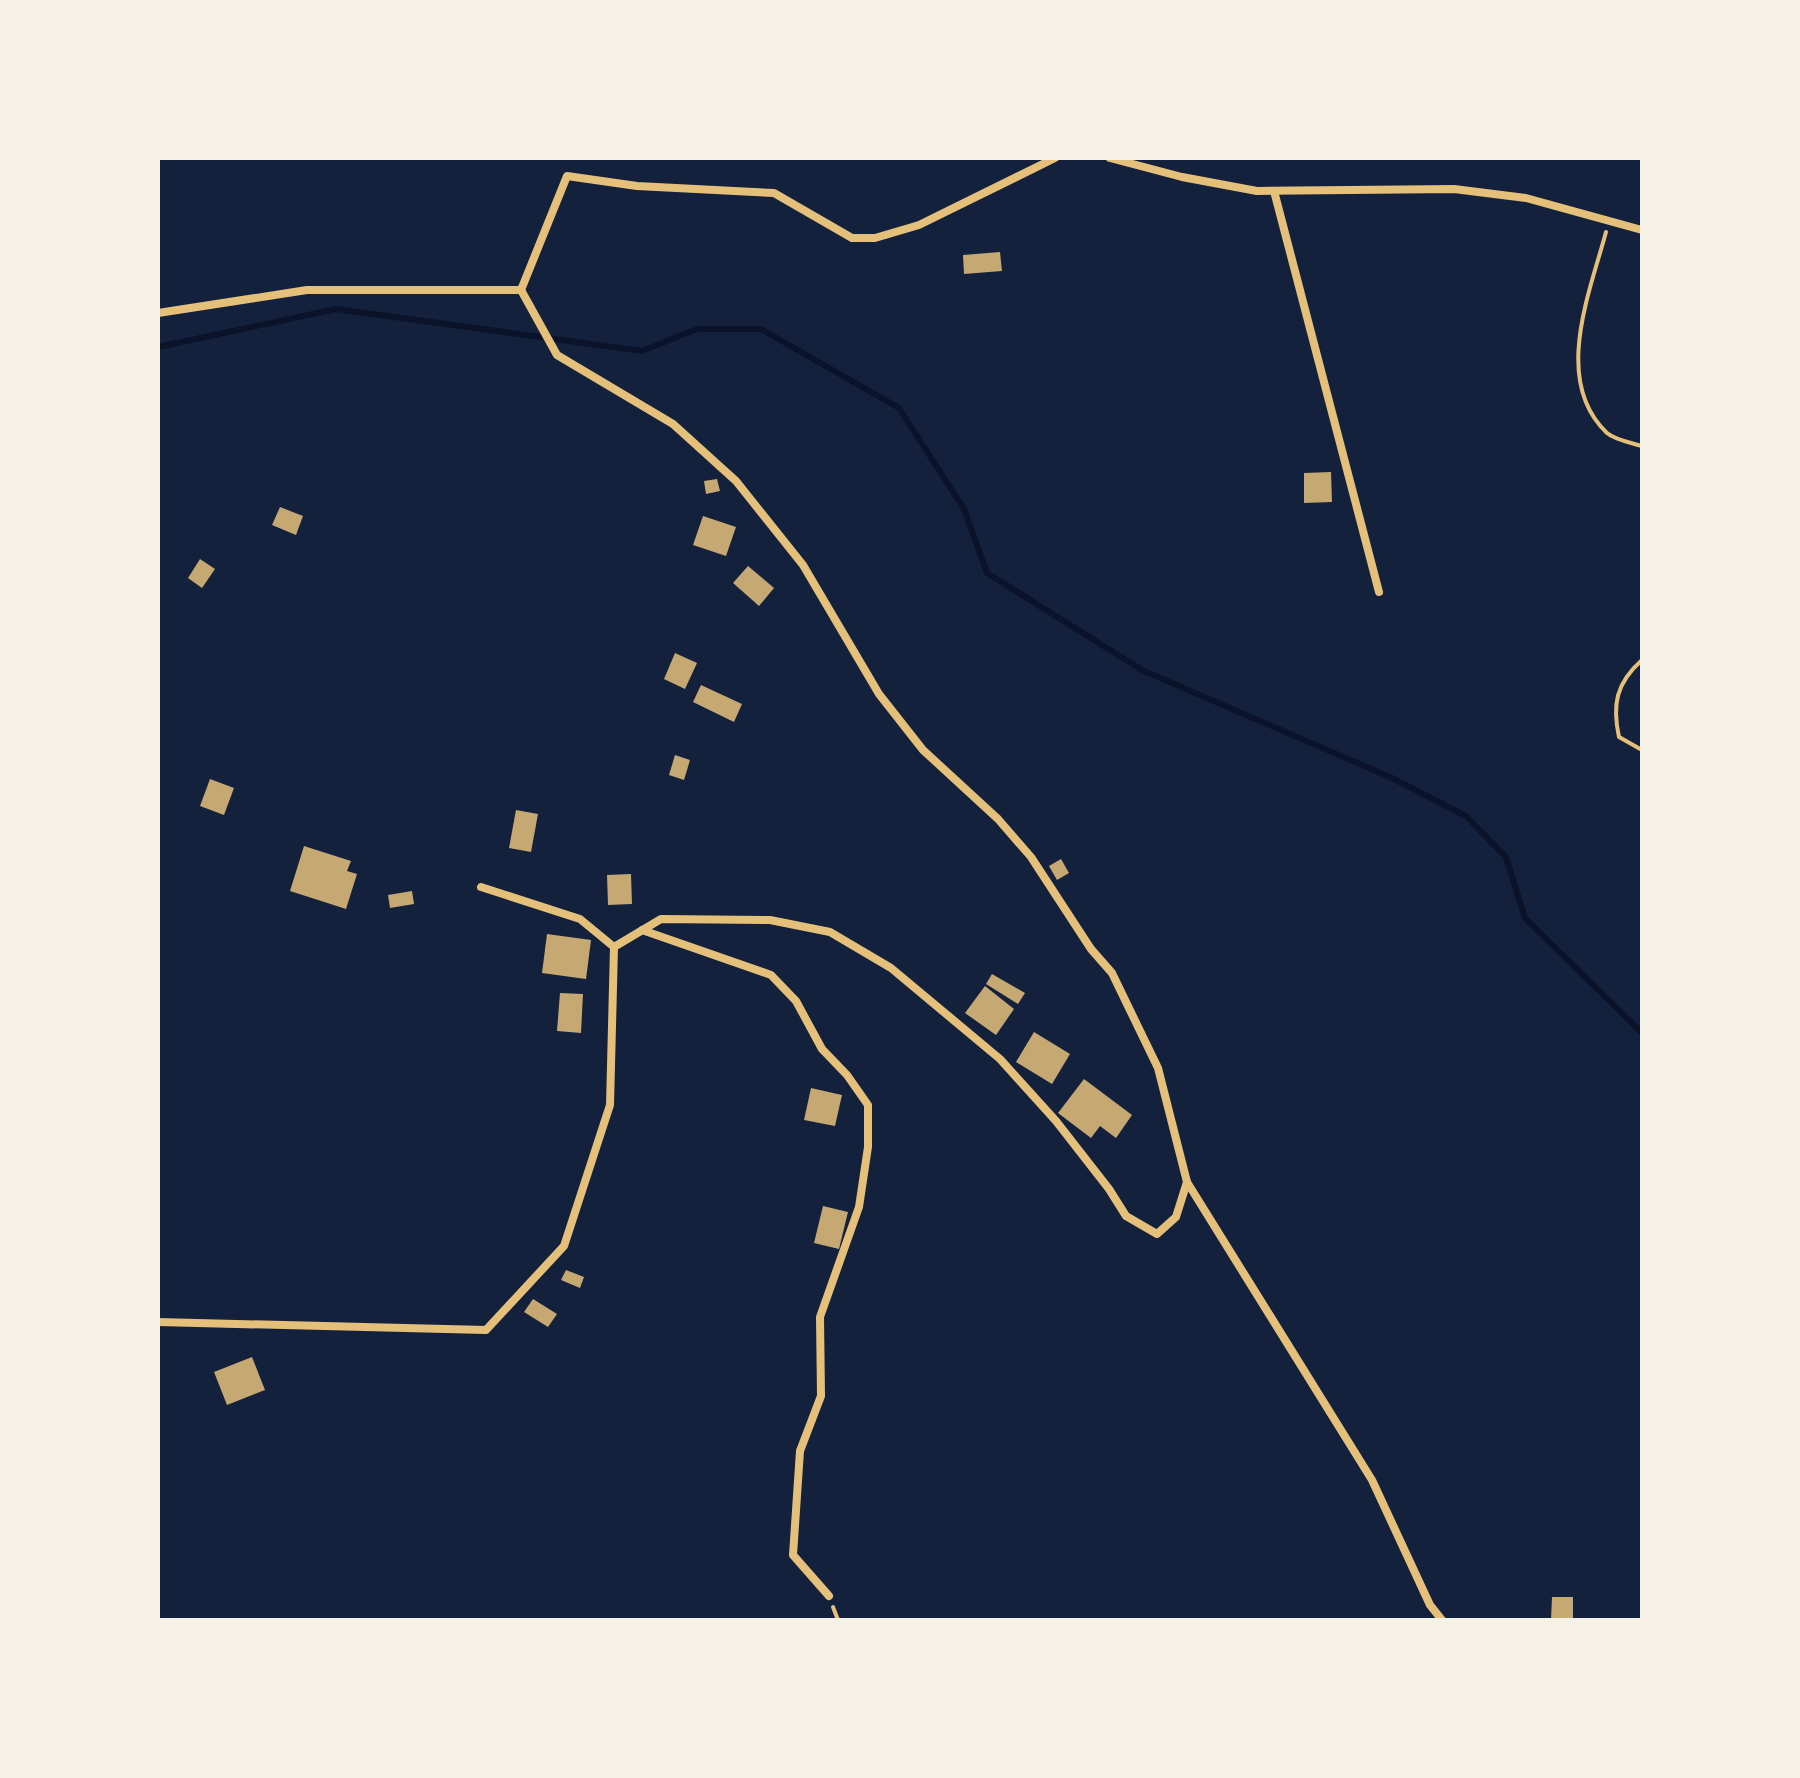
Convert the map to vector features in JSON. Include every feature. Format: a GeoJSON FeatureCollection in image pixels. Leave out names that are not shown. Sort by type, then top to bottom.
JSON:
{"type":"FeatureCollection","features":[{"type":"Feature","properties":{"kind":"street"},"geometry":{"type":"LineString","coordinates":[[521,290],[567,176],[637,186],[774,193],[852,238],[875,238],[919,225],[1055,158]]}},
{"type":"Feature","properties":{"kind":"street"},"geometry":{"type":"LineString","coordinates":[[1110,158],[1182,177],[1274,191],[1454,189],[1526,198],[1642,230]]}},
{"type":"Feature","properties":{"kind":"street"},"geometry":{"type":"LineString","coordinates":[[1274,191],[1379,592]]}},
{"type":"Feature","properties":{"kind":"street"},"geometry":{"type":"LineString","coordinates":[[158,313],[307,290],[521,290]]}},
{"type":"Feature","properties":{"kind":"street"},"geometry":{"type":"LineString","coordinates":[[521,290],[555,351],[608,388],[673,424],[736,481],[803,565],[879,694],[923,750],[998,819],[1031,857],[1091,949],[1112,973],[1158,1068],[1187,1182],[1372,1480],[1430,1605],[1442,1620]]}},
{"type":"Feature","properties":{"kind":"street"},"geometry":{"type":"LineString","coordinates":[[481,887],[580,919],[614,947]]}},
{"type":"Feature","properties":{"kind":"street"},"geometry":{"type":"LineString","coordinates":[[614,947],[661,919],[770,920],[830,932],[891,968],[1000,1059],[1056,1121],[1126,1216],[1157,1234],[1176,1217],[1187,1182]]}},
{"type":"Feature","properties":{"kind":"street"},"geometry":{"type":"LineString","coordinates":[[642,930],[771,975],[796,1001],[822,1049],[847,1075],[868,1105],[868,1147],[859,1207],[820,1317],[821,1396],[800,1451],[793,1555],[829,1596]]}},
{"type":"Feature","properties":{"kind":"street"},"geometry":{"type":"LineString","coordinates":[[158,1322],[486,1330],[564,1246],[610,1105],[614,947]]}},
{"type":"Feature","properties":{"kind":"path"},"geometry":{"type":"LineString","coordinates":[[1608,222],[1578,342],[1583,395],[1608,434],[1642,446]]}},
{"type":"Feature","properties":{"kind":"path"},"geometry":{"type":"LineString","coordinates":[[1642,660],[1631,669],[1613,707],[1619,737],[1642,750]]}},
{"type":"Feature","properties":{"kind":"building"},"geometry":{"type":"Polygon","coordinates":[[[1000,252],[1002,271],[964,274],[963,255],[1000,252]]]}},
{"type":"Feature","properties":{"kind":"building"},"geometry":{"type":"Polygon","coordinates":[[[1331,472],[1332,502],[1304,503],[1304,473],[1331,472]]]}},
{"type":"Feature","properties":{"kind":"building"},"geometry":{"type":"Polygon","coordinates":[[[717,479],[720,491],[706,494],[704,481],[717,479]]]}},
{"type":"Feature","properties":{"kind":"building"},"geometry":{"type":"Polygon","coordinates":[[[280,507],[303,516],[296,535],[272,525],[280,507]]]}},
{"type":"Feature","properties":{"kind":"building"},"geometry":{"type":"Polygon","coordinates":[[[703,516],[736,527],[726,556],[693,545],[703,516]]]}},
{"type":"Feature","properties":{"kind":"building"},"geometry":{"type":"Polygon","coordinates":[[[200,559],[215,569],[202,588],[188,578],[200,559]]]}},
{"type":"Feature","properties":{"kind":"building"},"geometry":{"type":"Polygon","coordinates":[[[748,566],[774,588],[759,606],[733,583],[748,566]]]}},
{"type":"Feature","properties":{"kind":"building"},"geometry":{"type":"Polygon","coordinates":[[[675,653],[697,663],[685,689],[664,679],[675,653]]]}},
{"type":"Feature","properties":{"kind":"building"},"geometry":{"type":"Polygon","coordinates":[[[701,685],[742,704],[734,722],[693,702],[701,685]]]}},
{"type":"Feature","properties":{"kind":"building"},"geometry":{"type":"Polygon","coordinates":[[[675,755],[690,760],[684,780],[669,775],[675,755]]]}},
{"type":"Feature","properties":{"kind":"building"},"geometry":{"type":"Polygon","coordinates":[[[210,779],[234,788],[224,815],[200,806],[210,779]]]}},
{"type":"Feature","properties":{"kind":"building"},"geometry":{"type":"Polygon","coordinates":[[[516,810],[538,814],[531,852],[509,848],[516,810]]]}},
{"type":"Feature","properties":{"kind":"building"},"geometry":{"type":"Polygon","coordinates":[[[304,846],[351,861],[347,871],[357,874],[346,909],[290,891],[304,846]]]}},
{"type":"Feature","properties":{"kind":"building"},"geometry":{"type":"Polygon","coordinates":[[[1061,859],[1069,873],[1057,880],[1049,866],[1061,859]]]}},
{"type":"Feature","properties":{"kind":"building"},"geometry":{"type":"Polygon","coordinates":[[[631,874],[632,904],[608,905],[607,875],[631,874]]]}},
{"type":"Feature","properties":{"kind":"building"},"geometry":{"type":"Polygon","coordinates":[[[412,891],[414,904],[390,908],[388,895],[412,891]]]}},
{"type":"Feature","properties":{"kind":"building"},"geometry":{"type":"Polygon","coordinates":[[[547,934],[591,940],[586,979],[542,973],[547,934]]]}},
{"type":"Feature","properties":{"kind":"building"},"geometry":{"type":"Polygon","coordinates":[[[992,974],[1025,993],[1018,1004],[986,984],[992,974]]]}},
{"type":"Feature","properties":{"kind":"building"},"geometry":{"type":"Polygon","coordinates":[[[985,986],[1014,1009],[996,1035],[965,1013],[985,986]]]}},
{"type":"Feature","properties":{"kind":"building"},"geometry":{"type":"Polygon","coordinates":[[[560,993],[583,994],[581,1033],[557,1031],[560,993]]]}},
{"type":"Feature","properties":{"kind":"building"},"geometry":{"type":"Polygon","coordinates":[[[1034,1032],[1070,1054],[1052,1084],[1016,1062],[1034,1032]]]}},
{"type":"Feature","properties":{"kind":"building"},"geometry":{"type":"Polygon","coordinates":[[[1084,1079],[1132,1115],[1116,1138],[1100,1126],[1091,1138],[1058,1113],[1084,1079]]]}},
{"type":"Feature","properties":{"kind":"building"},"geometry":{"type":"Polygon","coordinates":[[[811,1088],[842,1095],[835,1126],[804,1120],[811,1088]]]}},
{"type":"Feature","properties":{"kind":"building"},"geometry":{"type":"Polygon","coordinates":[[[823,1206],[848,1212],[839,1249],[814,1243],[823,1206]]]}},
{"type":"Feature","properties":{"kind":"building"},"geometry":{"type":"Polygon","coordinates":[[[566,1270],[584,1277],[580,1288],[561,1280],[566,1270]]]}},
{"type":"Feature","properties":{"kind":"building"},"geometry":{"type":"Polygon","coordinates":[[[533,1299],[557,1314],[548,1327],[524,1312],[533,1299]]]}},
{"type":"Feature","properties":{"kind":"building"},"geometry":{"type":"Polygon","coordinates":[[[252,1357],[265,1390],[227,1405],[214,1372],[252,1357]]]}},
{"type":"Feature","properties":{"kind":"building"},"geometry":{"type":"Polygon","coordinates":[[[1552,1597],[1573,1597],[1573,1620],[1551,1620],[1552,1597]]]}},
{"type":"Feature","properties":{"kind":"waterway"},"geometry":{"type":"LineString","coordinates":[[158,347],[336,309],[642,351],[697,329],[761,329],[899,408],[964,509],[987,573],[1142,670],[1392,778],[1466,816],[1506,857],[1525,918],[1642,1033]]}}]}
